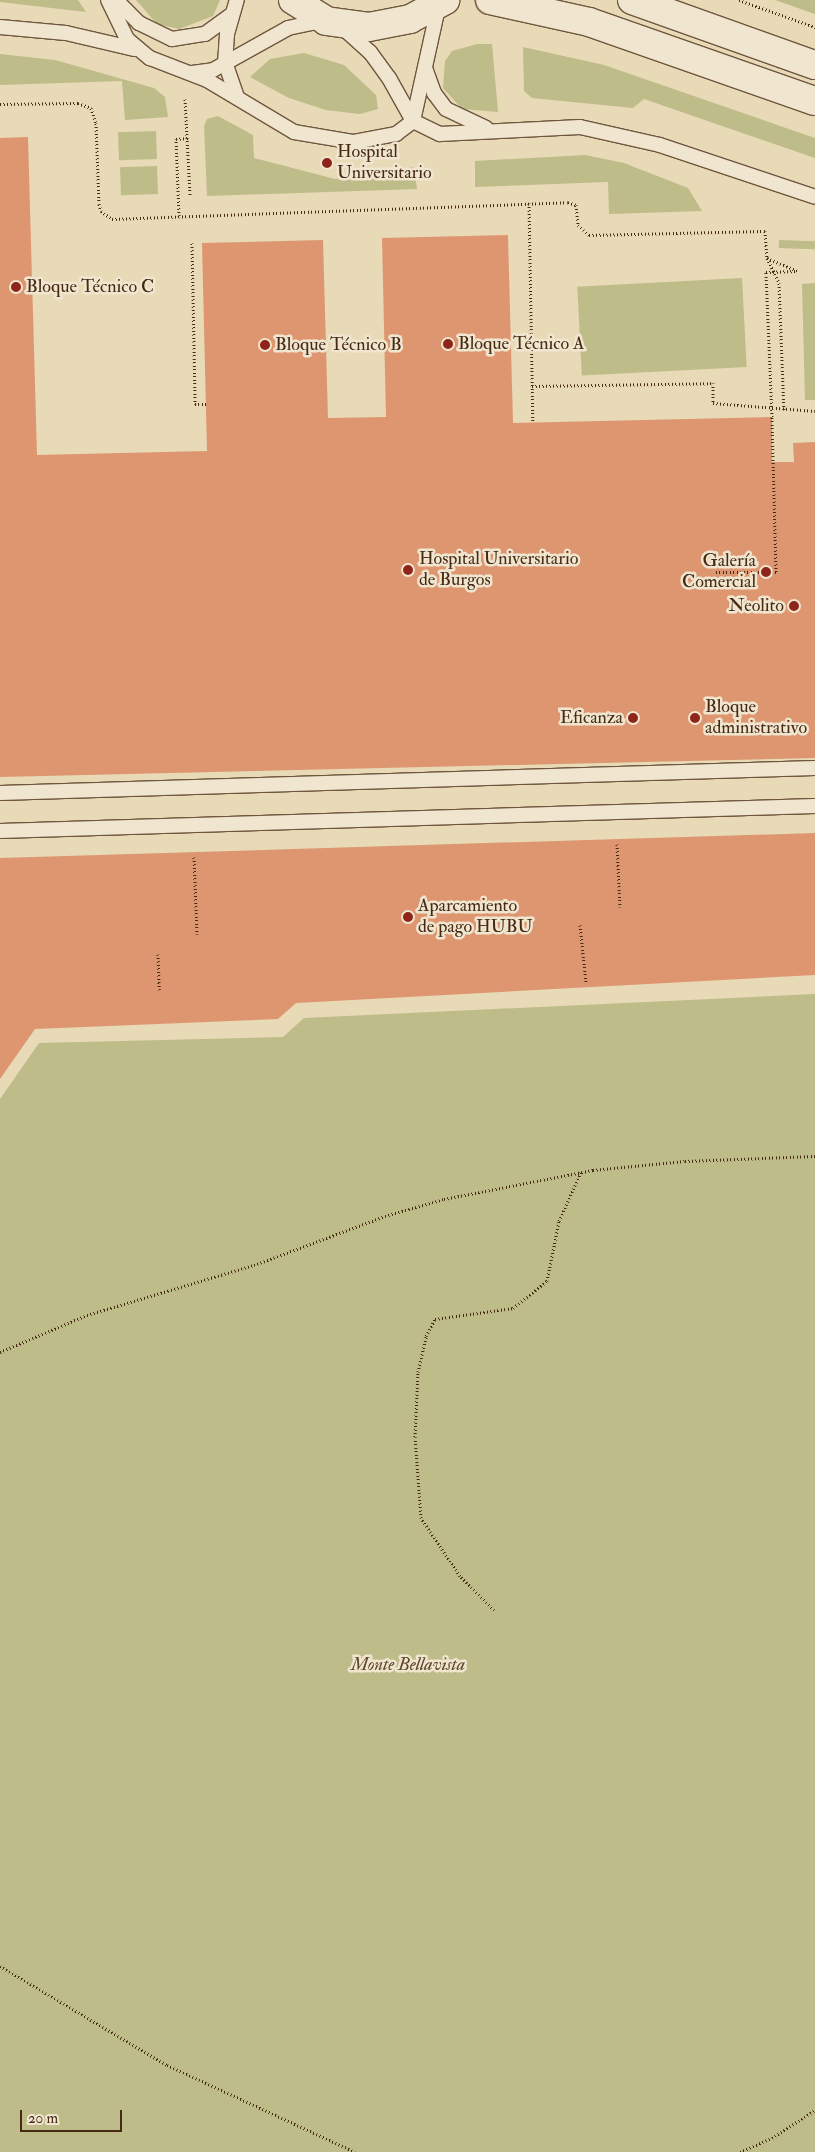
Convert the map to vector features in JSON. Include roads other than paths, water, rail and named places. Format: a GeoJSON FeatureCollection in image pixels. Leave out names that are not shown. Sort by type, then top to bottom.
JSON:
{"type":"FeatureCollection","features":[{"type":"Feature","properties":{"kind":"main road"},"geometry":{"type":"LineString","coordinates":[[293,0],[333,23],[388,26],[442,2]]}},
{"type":"Feature","properties":{"kind":"main road"},"geometry":{"type":"LineString","coordinates":[[490,0],[589,22],[815,101]]}},
{"type":"Feature","properties":{"kind":"main road"},"geometry":{"type":"LineString","coordinates":[[632,0],[815,66]]}},
{"type":"Feature","properties":{"kind":"lane"},"geometry":{"type":"LineString","coordinates":[[108,0],[126,39],[138,50],[159,63],[191,73],[294,132],[333,140],[376,140],[396,134],[413,121],[442,2]]}},
{"type":"Feature","properties":{"kind":"lane"},"geometry":{"type":"LineString","coordinates":[[116,0],[139,23],[172,39],[205,34],[230,16]]}},
{"type":"Feature","properties":{"kind":"lane"},"geometry":{"type":"LineString","coordinates":[[237,0],[230,16],[225,63],[230,86],[241,102]]}},
{"type":"Feature","properties":{"kind":"lane"},"geometry":{"type":"LineString","coordinates":[[191,73],[208,72],[288,28],[333,23],[375,59],[413,121],[440,134],[489,129],[580,127],[623,135],[815,197]]}},
{"type":"Feature","properties":{"kind":"lane"},"geometry":{"type":"LineString","coordinates":[[0,28],[66,33],[138,50]]}},
{"type":"Feature","properties":{"kind":"lane"},"geometry":{"type":"LineString","coordinates":[[425,68],[434,93],[446,109],[463,121],[489,129]]}},
{"type":"Feature","properties":{"kind":"lane"},"geometry":{"type":"LineString","coordinates":[[0,793],[815,768]]}},
{"type":"Feature","properties":{"kind":"lane"},"geometry":{"type":"LineString","coordinates":[[0,831],[815,806]]}},
{"type":"Feature","properties":{"kind":"place","name":"Hospital Universitario"},"geometry":{"type":"Point","coordinates":[327,163]}},
{"type":"Feature","properties":{"kind":"place","name":"Bloque Técnico C"},"geometry":{"type":"Point","coordinates":[16,287]}},
{"type":"Feature","properties":{"kind":"place","name":"Bloque Técnico A"},"geometry":{"type":"Point","coordinates":[448,344]}},
{"type":"Feature","properties":{"kind":"place","name":"Bloque Técnico B"},"geometry":{"type":"Point","coordinates":[265,345]}},
{"type":"Feature","properties":{"kind":"place","name":"Hospital Universitario de Burgos"},"geometry":{"type":"Point","coordinates":[408,570]}},
{"type":"Feature","properties":{"kind":"place","name":"Galería Comercial"},"geometry":{"type":"Point","coordinates":[766,572]}},
{"type":"Feature","properties":{"kind":"place","name":"Neolito"},"geometry":{"type":"Point","coordinates":[794,606]}},
{"type":"Feature","properties":{"kind":"place","name":"Eficanza"},"geometry":{"type":"Point","coordinates":[633,718]}},
{"type":"Feature","properties":{"kind":"place","name":"Bloque administrativo"},"geometry":{"type":"Point","coordinates":[695,718]}},
{"type":"Feature","properties":{"kind":"place","name":"Aparcamiento de pago HUBU"},"geometry":{"type":"Point","coordinates":[408,917]}},
{"type":"Feature","properties":{"kind":"park label","name":"Monte Bellavista"},"geometry":{"type":"Point","coordinates":[408,1665]}}]}
